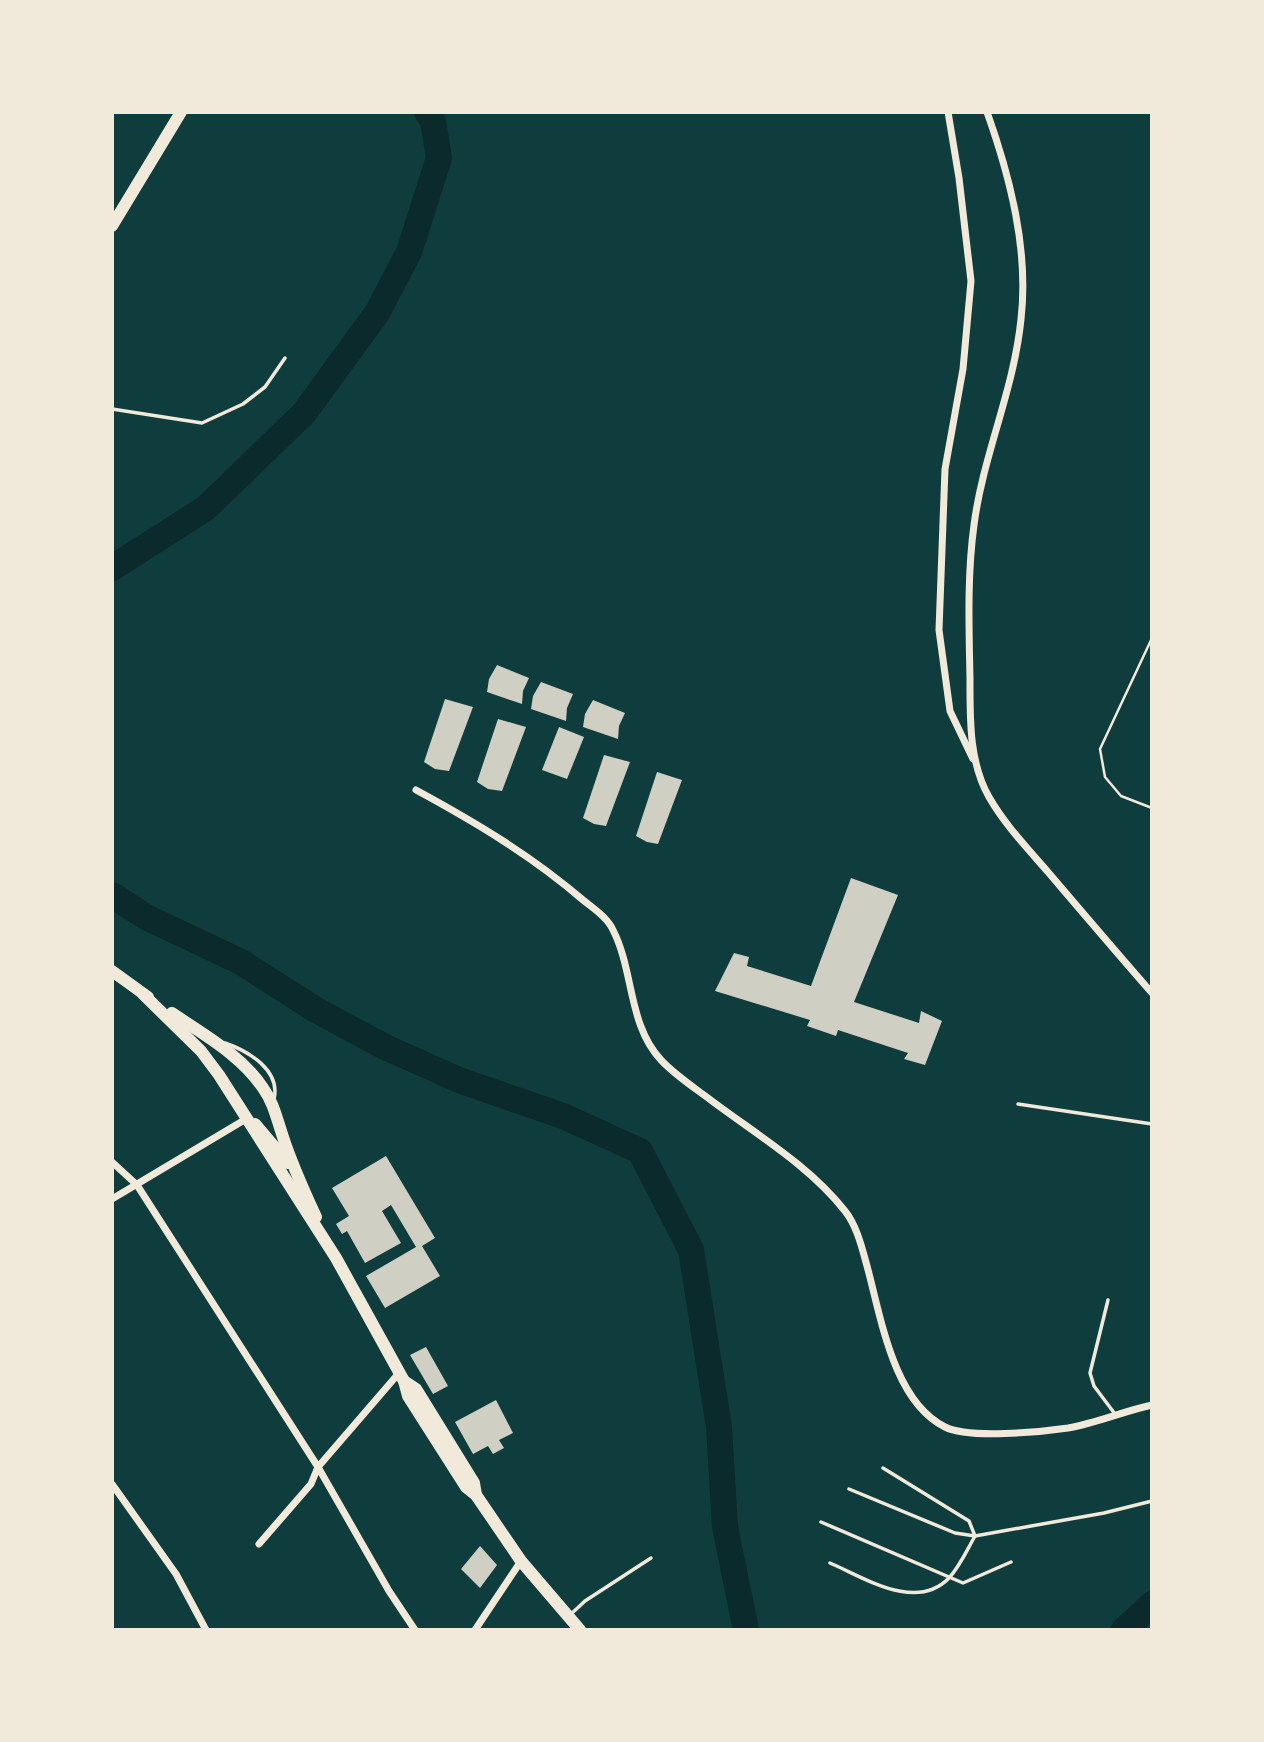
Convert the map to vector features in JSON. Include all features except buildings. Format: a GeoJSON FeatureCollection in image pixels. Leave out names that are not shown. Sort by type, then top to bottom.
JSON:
{"type":"FeatureCollection","features":[{"type":"Feature","properties":{"kind":"main road"},"geometry":{"type":"LineString","coordinates":[[112,226],[181,112]]}},
{"type":"Feature","properties":{"kind":"main road"},"geometry":{"type":"LineString","coordinates":[[112,971],[229,1052],[264,1088],[273,1105],[296,1174],[335,1258]]}},
{"type":"Feature","properties":{"kind":"main road"},"geometry":{"type":"LineString","coordinates":[[143,994],[201,1051],[335,1258],[402,1377],[416,1389],[474,1483],[476,1495],[521,1561],[580,1630]]}},
{"type":"Feature","properties":{"kind":"main road"},"geometry":{"type":"LineString","coordinates":[[246,1119],[262,1130],[296,1174]]}},
{"type":"Feature","properties":{"kind":"street"},"geometry":{"type":"LineString","coordinates":[[948,112],[959,177],[971,281],[964,369],[945,469],[939,630],[950,711],[989,798],[1152,993]]}},
{"type":"Feature","properties":{"kind":"street"},"geometry":{"type":"LineString","coordinates":[[978,769],[970,716],[969,590],[974,524],[1021,318],[1022,256],[1002,154],[987,112]]}},
{"type":"Feature","properties":{"kind":"street"},"geometry":{"type":"LineString","coordinates":[[416,790],[548,870],[612,926],[622,948],[638,1018],[652,1050],[692,1087],[812,1176],[846,1213],[860,1240],[902,1381],[922,1410],[946,1428],[1003,1433],[1069,1428],[1152,1405]]}},
{"type":"Feature","properties":{"kind":"street"},"geometry":{"type":"LineString","coordinates":[[112,1199],[246,1119]]}},
{"type":"Feature","properties":{"kind":"street"},"geometry":{"type":"LineString","coordinates":[[112,1162],[137,1185],[318,1466],[415,1630]]}},
{"type":"Feature","properties":{"kind":"street"},"geometry":{"type":"LineString","coordinates":[[259,1544],[311,1483],[318,1466],[402,1377]]}},
{"type":"Feature","properties":{"kind":"street"},"geometry":{"type":"LineString","coordinates":[[112,1483],[176,1574],[206,1630]]}},
{"type":"Feature","properties":{"kind":"street"},"geometry":{"type":"LineString","coordinates":[[475,1630],[521,1561]]}},
{"type":"Feature","properties":{"kind":"lane"},"geometry":{"type":"LineString","coordinates":[[112,409],[202,423],[243,404],[265,387],[285,358]]}},
{"type":"Feature","properties":{"kind":"lane"},"geometry":{"type":"LineString","coordinates":[[1018,1104],[1152,1124]]}},
{"type":"Feature","properties":{"kind":"lane"},"geometry":{"type":"LineString","coordinates":[[1108,1300],[1090,1373],[1094,1386],[1115,1415]]}},
{"type":"Feature","properties":{"kind":"lane"},"geometry":{"type":"LineString","coordinates":[[883,1468],[969,1521],[975,1536]]}},
{"type":"Feature","properties":{"kind":"lane"},"geometry":{"type":"LineString","coordinates":[[849,1489],[955,1533],[975,1536],[1104,1513],[1152,1501]]}},
{"type":"Feature","properties":{"kind":"lane"},"geometry":{"type":"LineString","coordinates":[[821,1522],[963,1583],[1011,1562]]}},
{"type":"Feature","properties":{"kind":"lane"},"geometry":{"type":"LineString","coordinates":[[830,1563],[891,1589],[914,1593],[929,1592],[951,1576],[975,1536]]}},
{"type":"Feature","properties":{"kind":"lane"},"geometry":{"type":"LineString","coordinates":[[568,1616],[585,1601],[651,1558]]}},
{"type":"Feature","properties":{"kind":"path"},"geometry":{"type":"LineString","coordinates":[[1152,638],[1100,750],[1105,777],[1121,796],[1152,808]]}},
{"type":"Feature","properties":{"kind":"waterway"},"geometry":{"type":"LineString","coordinates":[[112,568],[206,508],[304,413],[377,313],[409,252],[439,158],[433,121],[427,112]]}},
{"type":"Feature","properties":{"kind":"waterway"},"geometry":{"type":"LineString","coordinates":[[112,895],[146,917],[241,962],[316,1010],[385,1047],[459,1080],[563,1116],[640,1151],[691,1250],[719,1427],[725,1527],[746,1630]]}},
{"type":"Feature","properties":{"kind":"waterway"},"geometry":{"type":"LineString","coordinates":[[1124,1630],[1152,1604]]}}]}
